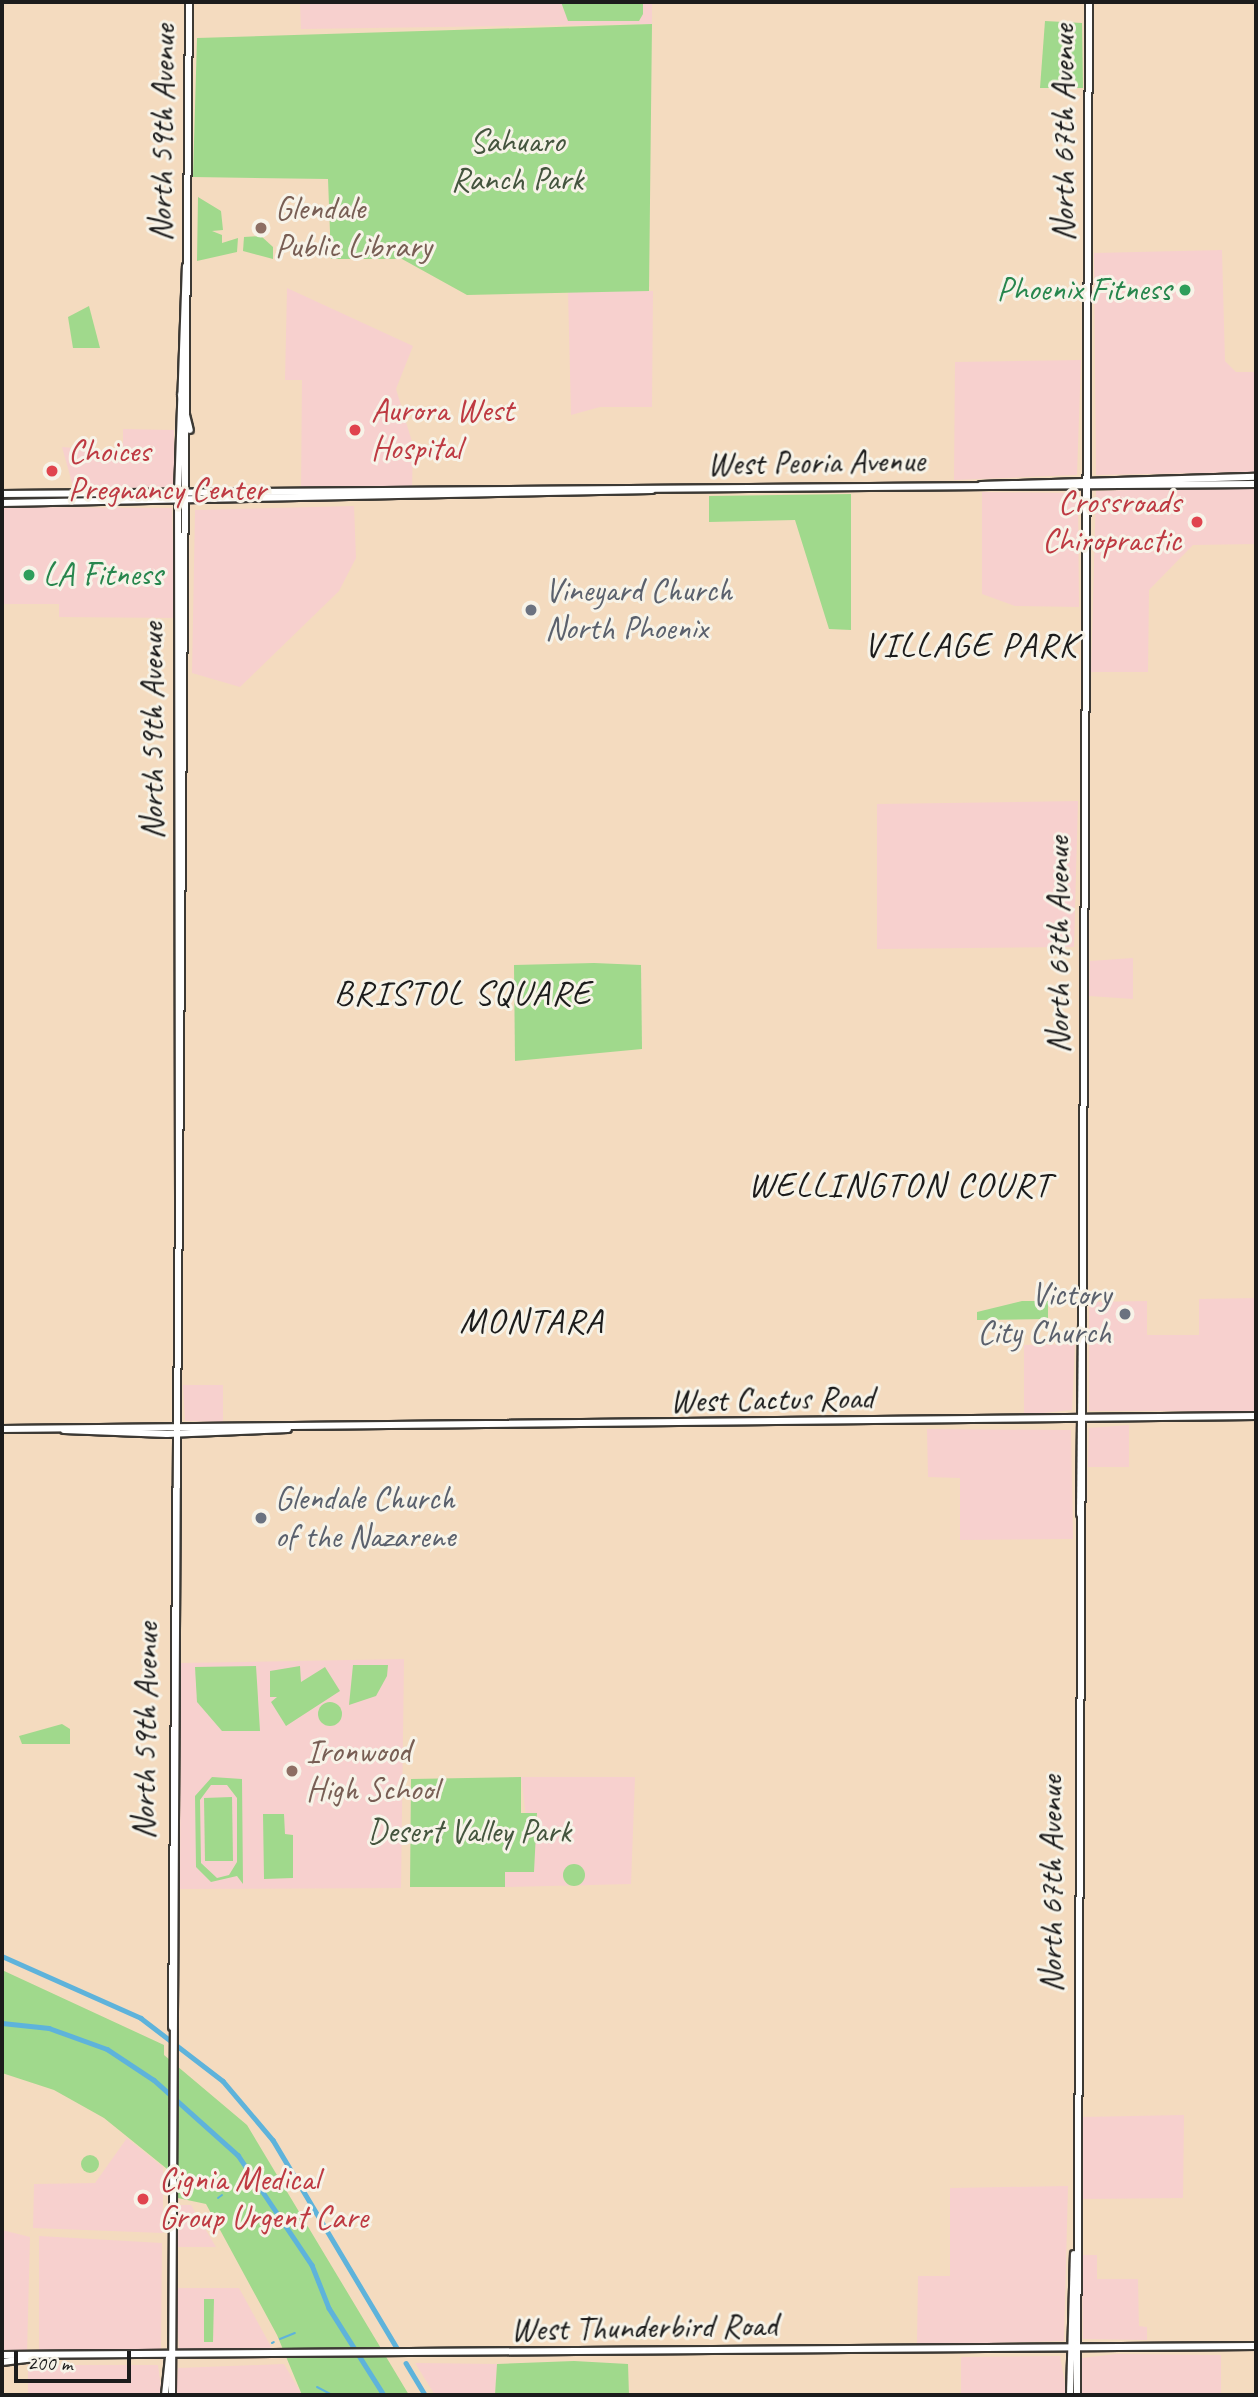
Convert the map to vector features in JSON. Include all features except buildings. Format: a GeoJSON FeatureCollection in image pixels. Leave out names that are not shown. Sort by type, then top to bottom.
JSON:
{"type":"FeatureCollection","features":[{"type":"Feature","properties":{"kind":"main road","name":"North 59th Avenue"},"geometry":{"type":"LineString","coordinates":[[179,1198],[178,493],[186,266],[189,2]]}},
{"type":"Feature","properties":{"kind":"main road","name":"North 67th Avenue"},"geometry":{"type":"LineString","coordinates":[[1077,2395],[1074,2253],[1089,2]]}},
{"type":"Feature","properties":{"kind":"main road","name":"North 59th Avenue"},"geometry":{"type":"LineString","coordinates":[[172,2030],[177,1772],[179,1198],[190,493],[186,266]]}},
{"type":"Feature","properties":{"kind":"main road"},"geometry":{"type":"LineString","coordinates":[[180,394],[190,430]]}},
{"type":"Feature","properties":{"kind":"main road","name":"West Peoria Avenue"},"geometry":{"type":"LineString","coordinates":[[2,494],[652,490],[1086,483],[1256,477]]}},
{"type":"Feature","properties":{"kind":"main road","name":"West Peoria Avenue"},"geometry":{"type":"LineString","coordinates":[[1086,483],[1256,484]]}},
{"type":"Feature","properties":{"kind":"main road"},"geometry":{"type":"LineString","coordinates":[[480,498],[528,489]]}},
{"type":"Feature","properties":{"kind":"main road","name":"West Peoria Avenue"},"geometry":{"type":"LineString","coordinates":[[2,503],[178,504],[480,498],[652,490]]}},
{"type":"Feature","properties":{"kind":"main road"},"geometry":{"type":"LineString","coordinates":[[272,493],[272,502]]}},
{"type":"Feature","properties":{"kind":"main road","name":"West Cactus Road"},"geometry":{"type":"LineString","coordinates":[[2,1429],[177,1431],[1081,1421],[1256,1416]]}},
{"type":"Feature","properties":{"kind":"main road","name":"North 59th Avenue"},"geometry":{"type":"LineString","coordinates":[[172,2395],[169,2358],[172,2061],[170,1760],[177,1431]]}},
{"type":"Feature","properties":{"kind":"main road"},"geometry":{"type":"LineString","coordinates":[[170,1760],[177,1772]]}},
{"type":"Feature","properties":{"kind":"main road","name":"West Thunderbird Road"},"geometry":{"type":"LineString","coordinates":[[2,2355],[33,2358],[169,2358],[1256,2346]]}},
{"type":"Feature","properties":{"kind":"main road","name":"North 67th Avenue"},"geometry":{"type":"LineString","coordinates":[[1070,2395],[1074,2348]]}},
{"type":"Feature","properties":{"kind":"main road","name":"West Thunderbird Road"},"geometry":{"type":"LineString","coordinates":[[2,2362],[33,2358]]}},
{"type":"Feature","properties":{"kind":"main road","name":"North 59th Avenue"},"geometry":{"type":"LineString","coordinates":[[165,2395],[169,2358]]}},
{"type":"Feature","properties":{"kind":"shaded area"},"geometry":{"type":"Polygon","coordinates":[[[300,2],[652,2],[652,24],[301,29],[300,2]]]}},
{"type":"Feature","properties":{"kind":"shaded area"},"geometry":{"type":"Polygon","coordinates":[[[1222,250],[1225,361],[1236,372],[1256,372],[1256,472],[1096,475],[1094,253],[1222,250]]]}},
{"type":"Feature","properties":{"kind":"shaded area"},"geometry":{"type":"Polygon","coordinates":[[[287,288],[413,346],[396,389],[413,445],[412,489],[301,491],[302,380],[285,380],[287,288]]]}},
{"type":"Feature","properties":{"kind":"shaded area"},"geometry":{"type":"Polygon","coordinates":[[[568,291],[653,291],[652,407],[600,407],[571,415],[568,291]]]}},
{"type":"Feature","properties":{"kind":"shaded area"},"geometry":{"type":"Polygon","coordinates":[[[1081,360],[1077,475],[954,480],[955,362],[1081,360]]]}},
{"type":"Feature","properties":{"kind":"shaded area"},"geometry":{"type":"Polygon","coordinates":[[[123,429],[174,430],[174,487],[74,490],[62,447],[123,452],[123,429]]]}},
{"type":"Feature","properties":{"kind":"shaded area"},"geometry":{"type":"Polygon","coordinates":[[[1256,486],[1256,544],[1193,545],[1149,590],[1148,672],[1091,672],[1096,491],[1256,486]]]}},
{"type":"Feature","properties":{"kind":"shaded area"},"geometry":{"type":"Polygon","coordinates":[[[982,492],[1078,493],[1079,607],[1015,606],[982,594],[982,492]]]}},
{"type":"Feature","properties":{"kind":"shaded area"},"geometry":{"type":"Polygon","coordinates":[[[354,506],[356,558],[339,591],[240,687],[192,673],[195,510],[354,506]]]}},
{"type":"Feature","properties":{"kind":"shaded area"},"geometry":{"type":"Polygon","coordinates":[[[2,507],[172,508],[175,618],[59,617],[59,604],[2,604],[2,507]]]}},
{"type":"Feature","properties":{"kind":"shaded area"},"geometry":{"type":"Polygon","coordinates":[[[1078,801],[1074,947],[877,949],[877,804],[1078,801]]]}},
{"type":"Feature","properties":{"kind":"shaded area"},"geometry":{"type":"Polygon","coordinates":[[[1133,958],[1133,999],[1089,996],[1090,961],[1133,958]]]}},
{"type":"Feature","properties":{"kind":"shaded area"},"geometry":{"type":"Polygon","coordinates":[[[1256,1298],[1256,1411],[1089,1411],[1089,1302],[1147,1301],[1147,1335],[1199,1335],[1199,1299],[1256,1298]]]}},
{"type":"Feature","properties":{"kind":"shaded area"},"geometry":{"type":"Polygon","coordinates":[[[1075,1344],[1072,1410],[1024,1415],[1024,1345],[1075,1344]]]}},
{"type":"Feature","properties":{"kind":"shaded area"},"geometry":{"type":"Polygon","coordinates":[[[183,1385],[223,1385],[223,1422],[185,1421],[183,1385]]]}},
{"type":"Feature","properties":{"kind":"shaded area"},"geometry":{"type":"Polygon","coordinates":[[[1129,1425],[1129,1467],[1088,1467],[1089,1428],[1129,1425]]]}},
{"type":"Feature","properties":{"kind":"shaded area"},"geometry":{"type":"Polygon","coordinates":[[[927,1429],[1071,1430],[1073,1539],[960,1540],[960,1478],[928,1477],[927,1429]]]}},
{"type":"Feature","properties":{"kind":"shaded area","name":"Ironwood High School"},"geometry":{"type":"Polygon","coordinates":[[[404,1659],[401,1888],[180,1889],[181,1663],[404,1659]]]}},
{"type":"Feature","properties":{"kind":"shaded area"},"geometry":{"type":"Polygon","coordinates":[[[521,1777],[635,1777],[631,1884],[505,1887],[505,1872],[533,1872],[521,1777]]]}},
{"type":"Feature","properties":{"kind":"shaded area"},"geometry":{"type":"Polygon","coordinates":[[[1184,2115],[1183,2198],[1083,2199],[1081,2117],[1184,2115]]]}},
{"type":"Feature","properties":{"kind":"shaded area"},"geometry":{"type":"Polygon","coordinates":[[[127,2138],[163,2167],[163,2233],[33,2228],[34,2184],[95,2183],[127,2138]]]}},
{"type":"Feature","properties":{"kind":"shaded area"},"geometry":{"type":"Polygon","coordinates":[[[1068,2186],[1064,2341],[917,2345],[918,2276],[950,2276],[950,2188],[1068,2186]]]}},
{"type":"Feature","properties":{"kind":"shaded area"},"geometry":{"type":"Polygon","coordinates":[[[176,2205],[191,2205],[216,2247],[176,2247],[176,2205]]]}},
{"type":"Feature","properties":{"kind":"shaded area"},"geometry":{"type":"Polygon","coordinates":[[[2,2230],[30,2237],[27,2353],[2,2353],[2,2230]]]}},
{"type":"Feature","properties":{"kind":"shaded area"},"geometry":{"type":"Polygon","coordinates":[[[39,2236],[162,2243],[161,2352],[39,2353],[39,2236]]]}},
{"type":"Feature","properties":{"kind":"shaded area"},"geometry":{"type":"Polygon","coordinates":[[[1082,2255],[1097,2255],[1097,2279],[1138,2279],[1139,2326],[1147,2327],[1147,2340],[1083,2339],[1082,2255]]]}},
{"type":"Feature","properties":{"kind":"shaded area"},"geometry":{"type":"Polygon","coordinates":[[[175,2288],[239,2288],[274,2352],[179,2349],[175,2288]]]}},
{"type":"Feature","properties":{"kind":"shaded area"},"geometry":{"type":"Polygon","coordinates":[[[1116,2354],[1221,2355],[1221,2395],[1080,2395],[1082,2358],[1116,2354]]]}},
{"type":"Feature","properties":{"kind":"shaded area"},"geometry":{"type":"Polygon","coordinates":[[[1060,2356],[1067,2395],[961,2395],[961,2357],[1060,2356]]]}},
{"type":"Feature","properties":{"kind":"shaded area"},"geometry":{"type":"Polygon","coordinates":[[[415,2363],[497,2364],[495,2395],[435,2395],[415,2363]]]}},
{"type":"Feature","properties":{"kind":"shaded area"},"geometry":{"type":"Polygon","coordinates":[[[284,2364],[302,2395],[176,2395],[178,2368],[284,2364]]]}},
{"type":"Feature","properties":{"kind":"shaded area"},"geometry":{"type":"Polygon","coordinates":[[[28,2365],[158,2365],[162,2395],[28,2395],[28,2365]]]}},
{"type":"Feature","properties":{"kind":"green space"},"geometry":{"type":"Polygon","coordinates":[[[561,2],[643,2],[643,14],[639,21],[568,21],[561,2]]]}},
{"type":"Feature","properties":{"kind":"green space"},"geometry":{"type":"Polygon","coordinates":[[[1045,21],[1082,23],[1083,88],[1040,88],[1045,21]]]}},
{"type":"Feature","properties":{"kind":"green space","name":"Sahuaro Ranch Park"},"geometry":{"type":"Polygon","coordinates":[[[652,24],[649,291],[467,295],[402,259],[331,259],[328,179],[193,177],[197,38],[652,24]]]}},
{"type":"Feature","properties":{"kind":"green space"},"geometry":{"type":"Polygon","coordinates":[[[198,197],[221,211],[223,230],[212,231],[222,235],[222,243],[238,238],[237,252],[197,261],[198,197]]]}},
{"type":"Feature","properties":{"kind":"green space"},"geometry":{"type":"Polygon","coordinates":[[[261,236],[273,247],[273,259],[243,251],[244,237],[261,236]]]}},
{"type":"Feature","properties":{"kind":"green space"},"geometry":{"type":"Polygon","coordinates":[[[89,306],[100,348],[73,348],[68,317],[89,306]]]}},
{"type":"Feature","properties":{"kind":"green space"},"geometry":{"type":"Polygon","coordinates":[[[851,494],[851,630],[829,629],[795,520],[709,522],[709,496],[851,494]]]}},
{"type":"Feature","properties":{"kind":"green space"},"geometry":{"type":"Polygon","coordinates":[[[514,965],[641,965],[642,1049],[515,1061],[514,965]]]}},
{"type":"Feature","properties":{"kind":"green space"},"geometry":{"type":"Polygon","coordinates":[[[1022,1301],[1048,1301],[1048,1319],[977,1320],[977,1312],[1022,1301]]]}},
{"type":"Feature","properties":{"kind":"green space"},"geometry":{"type":"Polygon","coordinates":[[[353,1665],[388,1665],[387,1676],[376,1696],[349,1705],[353,1665]]]}},
{"type":"Feature","properties":{"kind":"green space"},"geometry":{"type":"Polygon","coordinates":[[[256,1666],[260,1731],[222,1731],[197,1702],[195,1667],[256,1666]]]}},
{"type":"Feature","properties":{"kind":"green space"},"geometry":{"type":"Polygon","coordinates":[[[300,1666],[301,1682],[325,1667],[340,1691],[286,1726],[271,1702],[277,1697],[270,1697],[270,1671],[300,1666]]]}},
{"type":"Feature","properties":{"kind":"green space"},"geometry":{"type":"Polygon","coordinates":[[[330,1702],[341,1709],[342,1714],[335,1725],[330,1726],[319,1719],[318,1714],[325,1703],[330,1702]]]}},
{"type":"Feature","properties":{"kind":"green space"},"geometry":{"type":"Polygon","coordinates":[[[62,1724],[70,1729],[70,1744],[22,1744],[19,1736],[62,1724]]]}},
{"type":"Feature","properties":{"kind":"green space"},"geometry":{"type":"Polygon","coordinates":[[[212,1777],[242,1779],[243,1884],[237,1876],[211,1882],[196,1867],[195,1796],[212,1777]],[[211,1785],[200,1800],[201,1863],[217,1878],[229,1875],[237,1862],[237,1798],[227,1785],[211,1785]]]}},
{"type":"Feature","properties":{"kind":"green space","name":"Desert Valley Park"},"geometry":{"type":"Polygon","coordinates":[[[521,1777],[521,1813],[537,1813],[534,1872],[505,1872],[505,1887],[410,1887],[411,1779],[521,1777]]]}},
{"type":"Feature","properties":{"kind":"green space"},"geometry":{"type":"Polygon","coordinates":[[[232,1797],[233,1861],[205,1861],[204,1798],[232,1797]]]}},
{"type":"Feature","properties":{"kind":"green space"},"geometry":{"type":"Polygon","coordinates":[[[263,1814],[284,1814],[285,1834],[293,1835],[293,1878],[264,1879],[263,1814]]]}},
{"type":"Feature","properties":{"kind":"green space"},"geometry":{"type":"Polygon","coordinates":[[[574,1864],[582,1867],[585,1875],[582,1883],[574,1886],[566,1883],[563,1875],[566,1867],[574,1864]]]}},
{"type":"Feature","properties":{"kind":"green space"},"geometry":{"type":"Polygon","coordinates":[[[2,1970],[164,2045],[164,2055],[247,2125],[409,2395],[302,2395],[277,2335],[206,2204],[178,2198],[177,2177],[104,2118],[54,2090],[2,2073],[2,1970]]]}},
{"type":"Feature","properties":{"kind":"green space"},"geometry":{"type":"Polygon","coordinates":[[[90,2155],[96,2158],[99,2164],[96,2170],[90,2173],[84,2170],[81,2164],[84,2158],[90,2155]]]}},
{"type":"Feature","properties":{"kind":"green space"},"geometry":{"type":"Polygon","coordinates":[[[204,2299],[214,2299],[213,2342],[204,2342],[204,2299]]]}},
{"type":"Feature","properties":{"kind":"green space"},"geometry":{"type":"Polygon","coordinates":[[[574,2361],[628,2364],[629,2395],[495,2395],[497,2364],[574,2361]]]}},
{"type":"Feature","properties":{"kind":"waterway"},"geometry":{"type":"LineString","coordinates":[[2,1956],[141,2018],[223,2081],[273,2140],[398,2350]]}},
{"type":"Feature","properties":{"kind":"waterway"},"geometry":{"type":"LineString","coordinates":[[2,2023],[49,2028],[107,2049],[154,2080],[238,2155],[312,2265],[329,2308],[384,2395]]}},
{"type":"Feature","properties":{"kind":"waterway"},"geometry":{"type":"LineString","coordinates":[[218,2198],[222,2195]]}},
{"type":"Feature","properties":{"kind":"waterway"},"geometry":{"type":"LineString","coordinates":[[280,2339],[295,2333]]}},
{"type":"Feature","properties":{"kind":"waterway"},"geometry":{"type":"LineString","coordinates":[[406,2363],[425,2395]]}},
{"type":"Feature","properties":{"kind":"waterway"},"geometry":{"type":"LineString","coordinates":[[317,2387],[332,2395]]}},
{"type":"Feature","properties":{"kind":"place","name":"Glendale Public Library"},"geometry":{"type":"Point","coordinates":[261,228]}},
{"type":"Feature","properties":{"kind":"place","name":"Phoenix Fitness"},"geometry":{"type":"Point","coordinates":[1185,290]}},
{"type":"Feature","properties":{"kind":"place","name":"Aurora West Hospital"},"geometry":{"type":"Point","coordinates":[355,430]}},
{"type":"Feature","properties":{"kind":"place","name":"Choices Pregnancy Center"},"geometry":{"type":"Point","coordinates":[52,471]}},
{"type":"Feature","properties":{"kind":"place","name":"Crossroads Chiropractic"},"geometry":{"type":"Point","coordinates":[1197,522]}},
{"type":"Feature","properties":{"kind":"place","name":"LA Fitness"},"geometry":{"type":"Point","coordinates":[29,575]}},
{"type":"Feature","properties":{"kind":"place","name":"Vineyard Church North Phoenix"},"geometry":{"type":"Point","coordinates":[531,610]}},
{"type":"Feature","properties":{"kind":"place","name":"Victory City Church"},"geometry":{"type":"Point","coordinates":[1125,1314]}},
{"type":"Feature","properties":{"kind":"place","name":"Glendale Church of the Nazarene"},"geometry":{"type":"Point","coordinates":[261,1518]}},
{"type":"Feature","properties":{"kind":"place","name":"Ironwood High School"},"geometry":{"type":"Point","coordinates":[292,1771]}},
{"type":"Feature","properties":{"kind":"place","name":"Cignia Medical Group Urgent Care"},"geometry":{"type":"Point","coordinates":[143,2199]}},
{"type":"Feature","properties":{"kind":"district","name":"VILLAGE PARK"},"geometry":{"type":"Point","coordinates":[971,645]}},
{"type":"Feature","properties":{"kind":"district","name":"BRISTOL SQUARE"},"geometry":{"type":"Point","coordinates":[463,993]}},
{"type":"Feature","properties":{"kind":"district","name":"WELLINGTON COURT"},"geometry":{"type":"Point","coordinates":[900,1185]}},
{"type":"Feature","properties":{"kind":"district","name":"MONTARA"},"geometry":{"type":"Point","coordinates":[532,1321]}}]}
